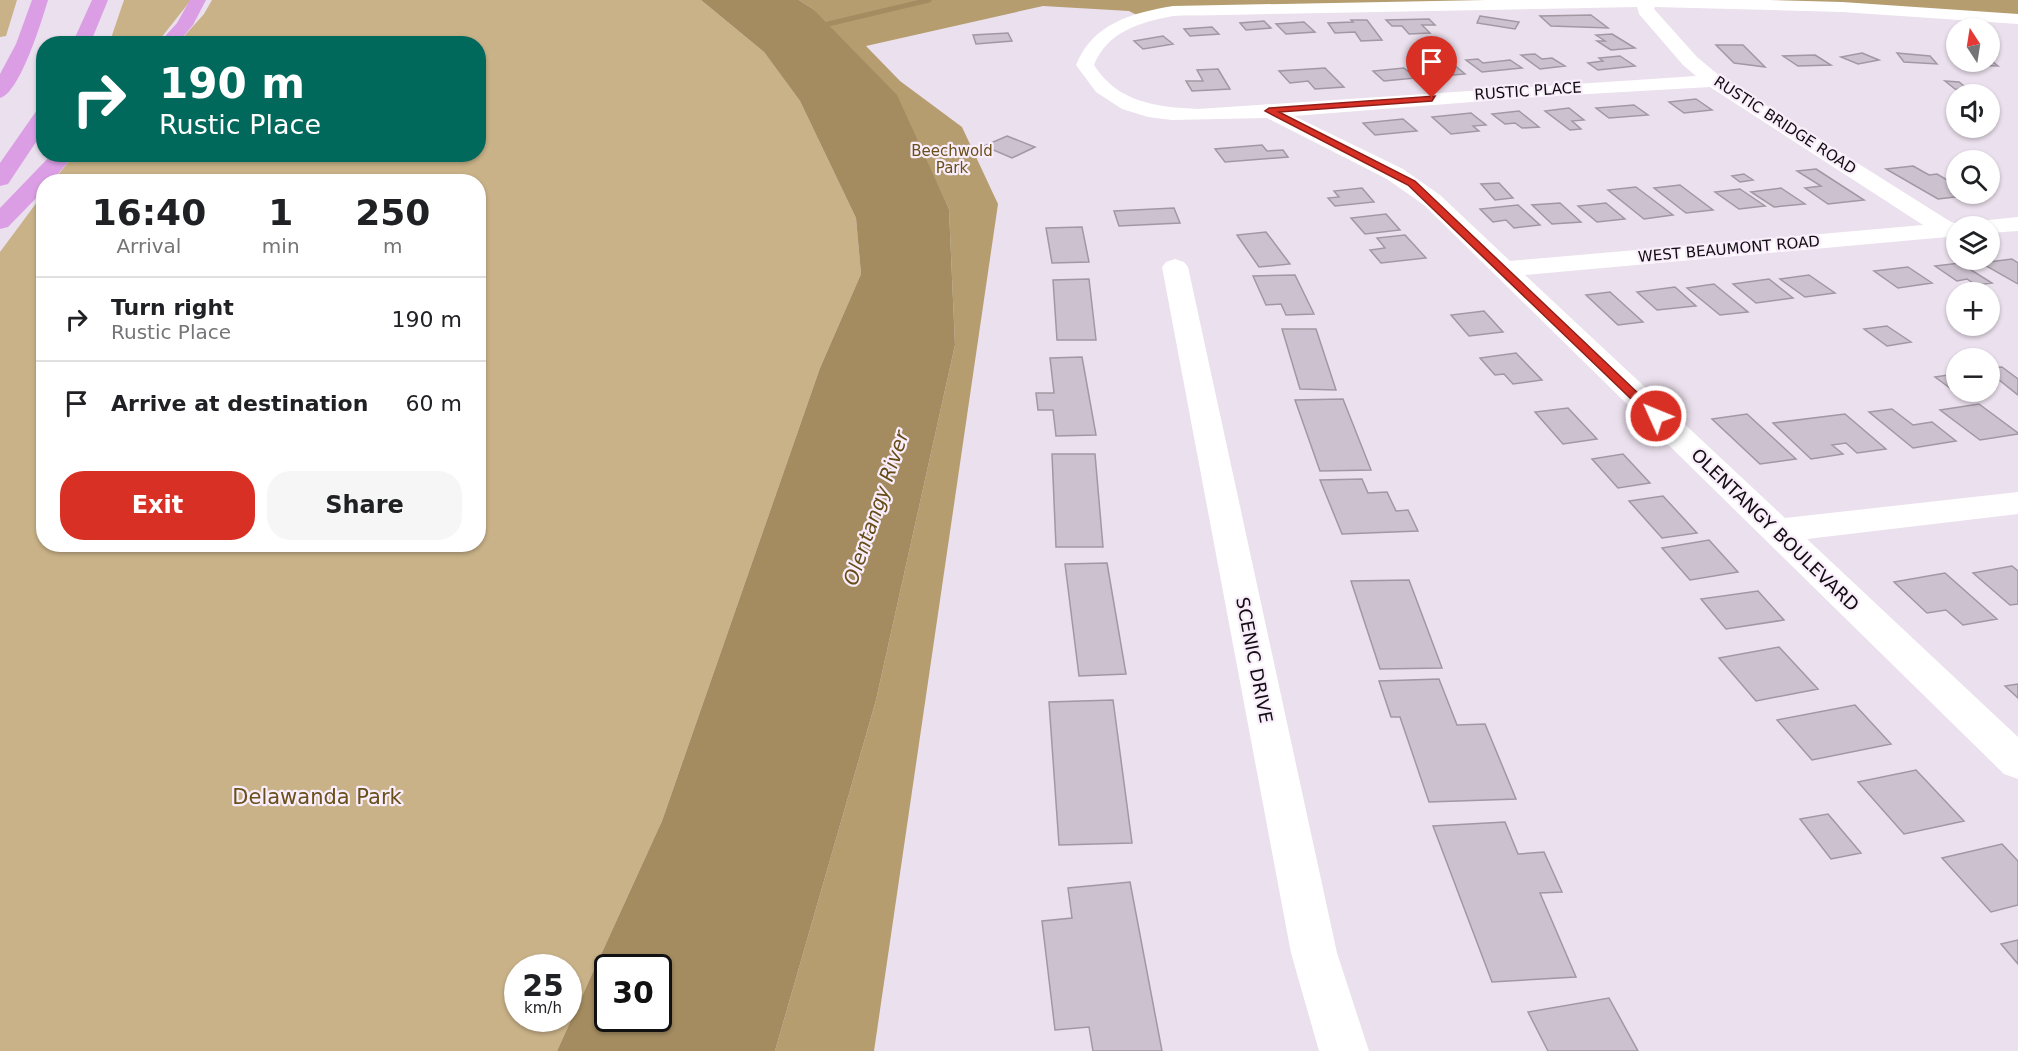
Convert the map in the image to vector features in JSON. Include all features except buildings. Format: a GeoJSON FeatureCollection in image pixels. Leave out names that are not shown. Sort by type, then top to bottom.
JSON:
{"type":"FeatureCollection","features":[{"type":"Feature","properties":{"kind":"highway"},"geometry":{"type":"LineString","coordinates":[[0,92],[26,44],[40,0]]}},
{"type":"Feature","properties":{"kind":"highway"},"geometry":{"type":"LineString","coordinates":[[84,36],[100,0]]}},
{"type":"Feature","properties":{"kind":"highway"},"geometry":{"type":"LineString","coordinates":[[174,36],[184,25],[198,0]]}},
{"type":"Feature","properties":{"kind":"highway"},"geometry":{"type":"LineString","coordinates":[[0,179],[36,126]]}},
{"type":"Feature","properties":{"kind":"highway"},"geometry":{"type":"LineString","coordinates":[[46,174],[57,162]]}},
{"type":"Feature","properties":{"kind":"highway"},"geometry":{"type":"LineString","coordinates":[[0,222],[36,184]]}},
{"type":"Feature","properties":{"kind":"street","name":"OLENTANGY BOULEVARD"},"geometry":{"type":"LineString","coordinates":[[2018,19],[1836,3],[1651,2],[1173,11],[1146,15],[1124,22],[1088,51],[1085,65],[1093,80],[1126,105],[1147,111],[1197,113],[1269,111],[1412,183],[2018,762]]}},
{"type":"Feature","properties":{"kind":"street","name":"RUSTIC BRIDGE ROAD"},"geometry":{"type":"LineString","coordinates":[[1651,2],[1646,10],[1690,61],[1714,81],[1946,226]]}},
{"type":"Feature","properties":{"kind":"street","name":"RUSTIC PLACE"},"geometry":{"type":"LineString","coordinates":[[1269,111],[1594,86],[1714,81]]}},
{"type":"Feature","properties":{"kind":"street"},"geometry":{"type":"LineString","coordinates":[[2000,225],[2018,224]]}},
{"type":"Feature","properties":{"kind":"street","name":"WEST BEAUMONT ROAD"},"geometry":{"type":"LineString","coordinates":[[1503,268],[1946,231]]}},
{"type":"Feature","properties":{"kind":"street","name":"SCENIC DRIVE"},"geometry":{"type":"LineString","coordinates":[[1175,267],[1314,954],[1344,1051]]}},
{"type":"Feature","properties":{"kind":"street"},"geometry":{"type":"LineString","coordinates":[[1775,531],[2018,502]]}},
{"type":"Feature","properties":{"kind":"green space"},"geometry":{"type":"Polygon","coordinates":[[[0,0],[17,0],[6,36],[0,37],[0,0]]]}},
{"type":"Feature","properties":{"kind":"green space"},"geometry":{"type":"Polygon","coordinates":[[[124,0],[191,0],[163,36],[112,36],[124,0]]]}},
{"type":"Feature","properties":{"kind":"green space","name":"Delawanda Park"},"geometry":{"type":"Polygon","coordinates":[[[212,0],[701,0],[764,52],[800,101],[856,218],[861,274],[820,368],[662,821],[601,954],[594,954],[594,970],[582,996],[582,954],[504,954],[504,1032],[566,1032],[557,1051],[0,1051],[0,252],[36,203],[36,552],[486,552],[486,174],[59,174],[68,162],[486,162],[486,36],[184,36],[204,14],[212,0]]]}},
{"type":"Feature","properties":{"kind":"green space","name":"Beechwold Park"},"geometry":{"type":"Polygon","coordinates":[[[799,0],[2018,0],[2018,19],[1842,7],[1468,6],[1141,17],[1129,11],[1043,6],[866,46],[900,81],[962,127],[998,204],[874,1051],[775,1051],[876,700],[955,345],[949,209],[931,171],[813,9],[799,0]]]}},
{"type":"Feature","properties":{"kind":"water","name":"Olentangy River"},"geometry":{"type":"Polygon","coordinates":[[[701,0],[799,0],[813,9],[897,95],[949,209],[955,345],[876,700],[775,1051],[557,1051],[566,1032],[582,1032],[582,996],[594,970],[594,1032],[672,1032],[672,954],[601,954],[662,821],[820,368],[861,274],[856,218],[800,101],[764,52],[701,0]]]}},
{"type":"Feature","properties":{"kind":"waterway"},"geometry":{"type":"LineString","coordinates":[[828,24],[929,0]]}},
{"type":"Feature","properties":{"kind":"route"},"geometry":{"type":"LineString","coordinates":[[1432,98],[1269,111],[1412,183],[1656,416]]}}]}
